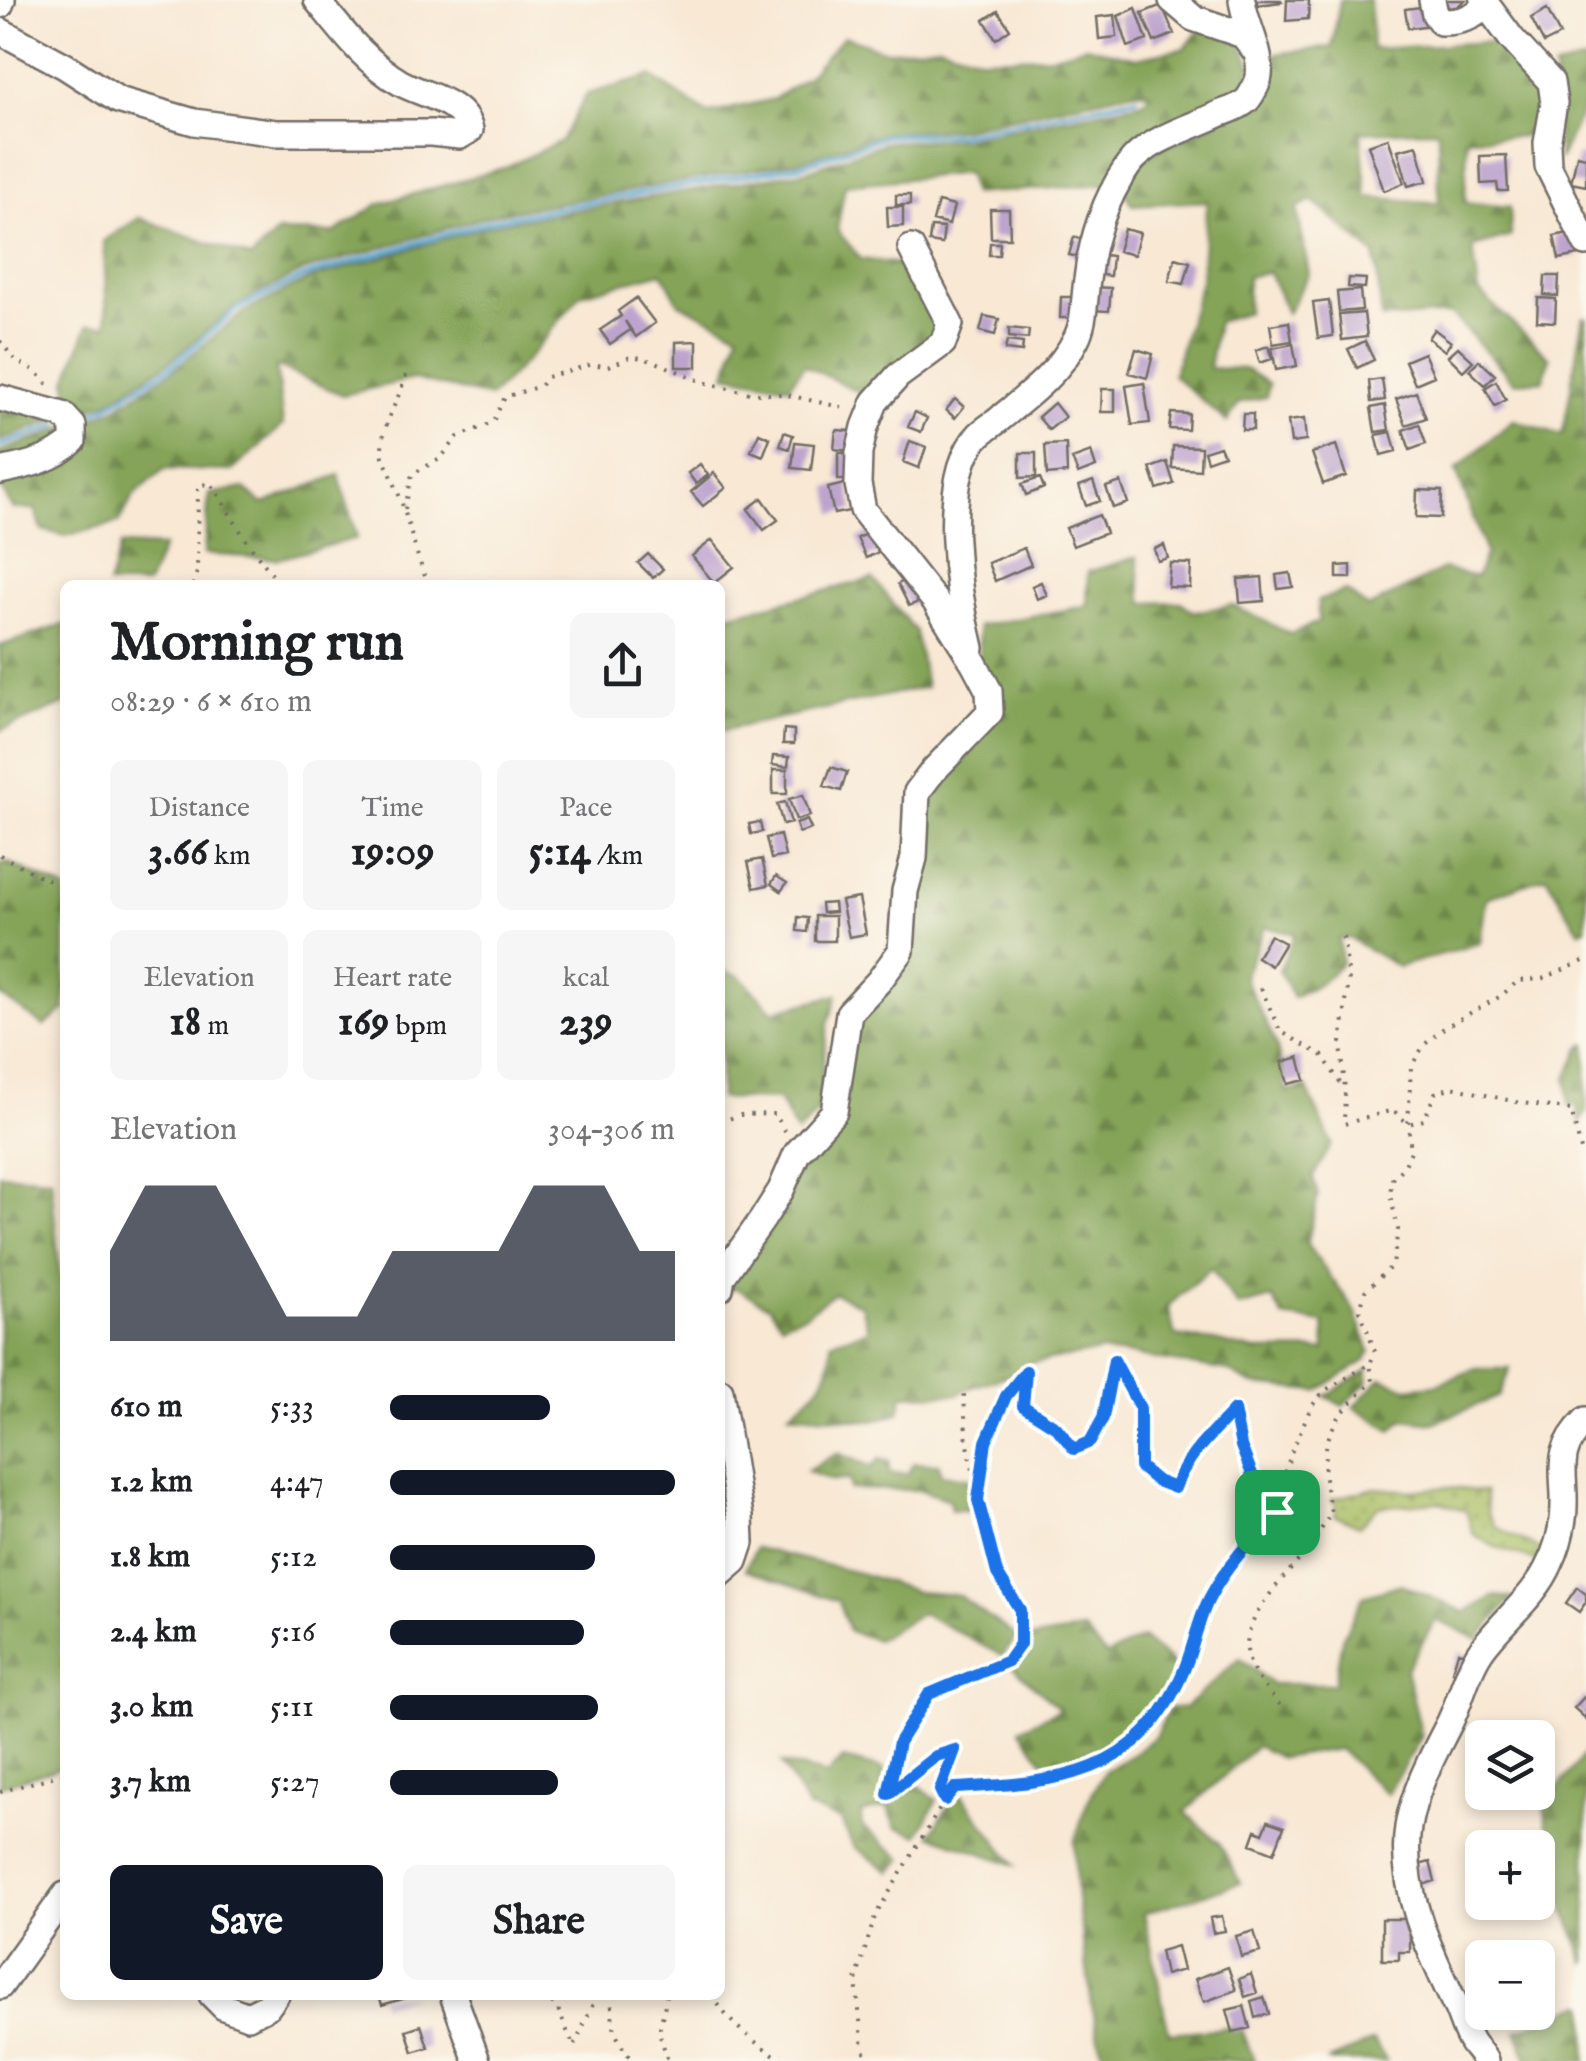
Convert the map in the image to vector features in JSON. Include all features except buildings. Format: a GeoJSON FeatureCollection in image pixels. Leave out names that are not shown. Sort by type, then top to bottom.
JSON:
{"type":"FeatureCollection","features":[{"type":"Feature","properties":{"kind":"street"},"geometry":{"type":"LineString","coordinates":[[0,31],[118,100],[194,122],[277,133],[460,136],[470,130],[467,118],[457,108],[400,82],[373,64],[317,0]]}},
{"type":"Feature","properties":{"kind":"street"},"geometry":{"type":"LineString","coordinates":[[1172,0],[1192,18],[1244,35],[1257,53]]}},
{"type":"Feature","properties":{"kind":"street"},"geometry":{"type":"LineString","coordinates":[[974,663],[954,527],[958,475],[967,451],[980,434],[1057,367],[1077,339],[1094,242],[1116,184],[1130,162],[1152,146],[1247,100],[1258,81],[1257,53],[1242,0]]}},
{"type":"Feature","properties":{"kind":"street"},"geometry":{"type":"LineString","coordinates":[[1432,0],[1441,22],[1458,22],[1480,12],[1484,3],[1551,82],[1554,103],[1547,143],[1548,166],[1586,243]]}},
{"type":"Feature","properties":{"kind":"street"},"geometry":{"type":"LineString","coordinates":[[725,1273],[781,1190],[798,1153],[834,1112],[849,1013],[901,952],[905,891],[914,858],[917,792],[990,712],[989,691],[974,663],[935,602],[863,510],[858,484],[858,453],[875,402],[898,376],[943,343],[950,324],[911,248]]}},
{"type":"Feature","properties":{"kind":"street"},"geometry":{"type":"LineString","coordinates":[[0,398],[64,415],[73,426],[72,442],[59,454],[0,471]]}},
{"type":"Feature","properties":{"kind":"street"},"geometry":{"type":"LineString","coordinates":[[1486,2061],[1471,2041],[1423,1933],[1413,1897],[1408,1828],[1434,1750],[1478,1654],[1520,1607],[1550,1564],[1563,1519],[1564,1451],[1586,1420]]}},
{"type":"Feature","properties":{"kind":"street"},"geometry":{"type":"LineString","coordinates":[[725,1422],[741,1543],[735,1561],[725,1570]]}},
{"type":"Feature","properties":{"kind":"street"},"geometry":{"type":"LineString","coordinates":[[0,1986],[60,1902]]}},
{"type":"Feature","properties":{"kind":"street"},"geometry":{"type":"LineString","coordinates":[[217,2000],[224,2007],[248,2016],[272,2000]]}},
{"type":"Feature","properties":{"kind":"street"},"geometry":{"type":"LineString","coordinates":[[455,2000],[477,2061]]}},
{"type":"Feature","properties":{"kind":"path"},"geometry":{"type":"LineString","coordinates":[[0,341],[16,360],[36,371],[53,390],[64,415]]}},
{"type":"Feature","properties":{"kind":"path"},"geometry":{"type":"LineString","coordinates":[[406,510],[412,474],[440,460],[458,437],[492,424],[505,397],[540,386],[547,377],[593,364],[607,367],[633,356],[704,382],[870,414]]}},
{"type":"Feature","properties":{"kind":"path"},"geometry":{"type":"LineString","coordinates":[[406,375],[391,411],[382,453],[406,510],[427,580]]}},
{"type":"Feature","properties":{"kind":"path"},"geometry":{"type":"LineString","coordinates":[[194,580],[198,486],[211,483],[276,580]]}},
{"type":"Feature","properties":{"kind":"path"},"geometry":{"type":"LineString","coordinates":[[0,854],[43,878],[60,883]]}},
{"type":"Feature","properties":{"kind":"path"},"geometry":{"type":"LineString","coordinates":[[1343,937],[1348,978],[1341,1043],[1344,1124],[1394,1110],[1408,1124]]}},
{"type":"Feature","properties":{"kind":"path"},"geometry":{"type":"LineString","coordinates":[[1280,1705],[1260,1681],[1248,1658],[1250,1631],[1264,1601],[1313,1543],[1331,1513],[1325,1454],[1331,1431],[1348,1406],[1373,1382],[1370,1364],[1374,1352],[1360,1310],[1365,1290],[1393,1265],[1398,1229],[1390,1195],[1392,1180],[1411,1152],[1411,1068],[1424,1045],[1445,1028],[1501,996],[1518,980],[1542,979],[1586,960]]}},
{"type":"Feature","properties":{"kind":"path"},"geometry":{"type":"LineString","coordinates":[[1261,988],[1280,1031],[1323,1056],[1345,1090]]}},
{"type":"Feature","properties":{"kind":"path"},"geometry":{"type":"LineString","coordinates":[[1408,1124],[1424,1120],[1435,1093],[1452,1087],[1571,1110],[1586,1157]]}},
{"type":"Feature","properties":{"kind":"path"},"geometry":{"type":"LineString","coordinates":[[725,1120],[740,1115],[774,1114],[798,1153]]}},
{"type":"Feature","properties":{"kind":"path"},"geometry":{"type":"LineString","coordinates":[[978,1500],[986,1442],[1006,1396],[1026,1371],[1023,1406],[1056,1427],[1074,1449],[1090,1442],[1103,1418],[1114,1360],[1140,1408],[1140,1467],[1157,1481],[1175,1488],[1180,1472],[1194,1452],[1234,1410],[1241,1446],[1262,1500],[1277,1512]]}},
{"type":"Feature","properties":{"kind":"path"},"geometry":{"type":"LineString","coordinates":[[872,2061],[863,2049],[856,1981],[875,1916],[945,1800],[955,1788],[1046,1780],[1088,1770],[1125,1752],[1163,1713],[1184,1671],[1208,1600],[1247,1544],[1286,1499],[1285,1474],[1311,1407],[1324,1391],[1370,1364]]}},
{"type":"Feature","properties":{"kind":"path"},"geometry":{"type":"LineString","coordinates":[[945,1800],[940,1790],[955,1750],[936,1756],[888,1794],[899,1742],[929,1694],[1008,1661],[1020,1644],[1020,1610],[997,1573],[978,1500],[966,1435],[964,1394]]}},
{"type":"Feature","properties":{"kind":"path"},"geometry":{"type":"LineString","coordinates":[[0,1792],[60,1774]]}},
{"type":"Feature","properties":{"kind":"path"},"geometry":{"type":"LineString","coordinates":[[549,2000],[557,2007],[574,2046],[595,2000]]}},
{"type":"Feature","properties":{"kind":"path"},"geometry":{"type":"LineString","coordinates":[[612,2000],[614,2030],[633,2061]]}},
{"type":"Feature","properties":{"kind":"path"},"geometry":{"type":"LineString","coordinates":[[666,2000],[659,2032],[668,2061]]}},
{"type":"Feature","properties":{"kind":"path"},"geometry":{"type":"LineString","coordinates":[[716,2000],[732,2023],[784,2061]]}},
{"type":"Feature","properties":{"kind":"green space"},"geometry":{"type":"Polygon","coordinates":[[[1340,0],[1370,0],[1372,49],[1505,41],[1544,81],[1543,136],[1467,138],[1465,202],[1510,207],[1511,236],[1473,247],[1479,292],[1550,358],[1543,380],[1514,382],[1451,314],[1382,319],[1375,255],[1312,200],[1297,208],[1309,274],[1287,313],[1269,272],[1247,277],[1247,312],[1217,322],[1209,368],[1245,369],[1269,384],[1266,397],[1239,403],[1227,422],[1173,375],[1201,280],[1207,201],[1132,205],[1121,184],[1137,162],[1250,104],[1266,55],[1332,47],[1340,0]],[[1438,130],[1361,132],[1367,197],[1439,203],[1438,130]]]}},
{"type":"Feature","properties":{"kind":"green space"},"geometry":{"type":"Polygon","coordinates":[[[1201,28],[1238,39],[1252,65],[1243,97],[1106,184],[972,194],[967,173],[845,185],[837,230],[861,259],[908,265],[942,326],[934,339],[867,396],[804,365],[789,386],[726,374],[739,333],[679,303],[662,272],[581,294],[528,359],[490,397],[413,379],[343,395],[276,366],[283,425],[232,471],[164,469],[134,495],[119,523],[65,536],[42,530],[35,509],[13,509],[0,487],[0,477],[81,423],[114,409],[173,370],[244,312],[309,279],[497,223],[806,171],[887,142],[964,138],[1141,103],[1152,93],[1135,91],[959,129],[885,133],[800,161],[496,214],[303,271],[236,306],[168,363],[106,403],[71,413],[67,380],[88,325],[107,325],[104,241],[139,218],[251,258],[278,232],[334,233],[379,204],[507,167],[561,141],[587,94],[651,76],[708,114],[774,99],[808,76],[844,36],[886,51],[940,45],[982,58],[1051,56],[1086,46],[1136,58],[1185,48],[1201,28]]]}},
{"type":"Feature","properties":{"kind":"green space"},"geometry":{"type":"Polygon","coordinates":[[[1586,61],[1586,103],[1559,160],[1554,68],[1586,61]]]}},
{"type":"Feature","properties":{"kind":"green space"},"geometry":{"type":"Polygon","coordinates":[[[1586,317],[1586,928],[1579,931],[1546,876],[1486,898],[1480,943],[1398,967],[1349,938],[1339,939],[1342,963],[1322,982],[1293,997],[1279,971],[1295,934],[1265,927],[1244,977],[1276,1044],[1287,1092],[1306,1087],[1332,1144],[1313,1177],[1318,1196],[1307,1245],[1354,1309],[1370,1351],[1365,1361],[1317,1391],[1252,1385],[1229,1371],[1103,1351],[1030,1363],[1021,1371],[958,1394],[903,1395],[899,1413],[872,1421],[789,1413],[821,1384],[829,1366],[831,1342],[868,1330],[861,1305],[834,1293],[806,1314],[781,1323],[770,1307],[734,1287],[725,1297],[725,1289],[730,1274],[822,1135],[855,1014],[881,984],[922,792],[983,730],[978,626],[1087,606],[1088,572],[1137,557],[1143,603],[1181,602],[1194,612],[1232,605],[1291,634],[1318,622],[1318,601],[1346,591],[1368,608],[1443,569],[1476,577],[1486,553],[1456,470],[1513,420],[1562,435],[1586,317]],[[1211,1268],[1168,1306],[1175,1336],[1256,1351],[1325,1350],[1324,1323],[1283,1317],[1272,1298],[1238,1307],[1211,1268]]]}},
{"type":"Feature","properties":{"kind":"green space"},"geometry":{"type":"Polygon","coordinates":[[[0,404],[58,419],[0,441],[0,404]]]}},
{"type":"Feature","properties":{"kind":"green space"},"geometry":{"type":"Polygon","coordinates":[[[69,426],[67,439],[0,464],[0,452],[69,426]]]}},
{"type":"Feature","properties":{"kind":"green space"},"geometry":{"type":"Polygon","coordinates":[[[339,475],[357,538],[278,559],[204,554],[209,494],[244,488],[263,504],[339,475]]]}},
{"type":"Feature","properties":{"kind":"green space"},"geometry":{"type":"Polygon","coordinates":[[[121,545],[163,547],[149,580],[110,580],[121,545]]]}},
{"type":"Feature","properties":{"kind":"green space"},"geometry":{"type":"Polygon","coordinates":[[[873,579],[915,631],[926,687],[725,730],[725,616],[873,579]]]}},
{"type":"Feature","properties":{"kind":"green space"},"geometry":{"type":"Polygon","coordinates":[[[60,626],[60,706],[0,731],[0,646],[60,626]]]}},
{"type":"Feature","properties":{"kind":"green space"},"geometry":{"type":"Polygon","coordinates":[[[7,862],[60,887],[60,1014],[44,1026],[0,995],[0,864],[7,862]]]}},
{"type":"Feature","properties":{"kind":"green space"},"geometry":{"type":"Polygon","coordinates":[[[725,972],[740,976],[773,1011],[837,995],[828,1024],[818,1112],[797,1133],[778,1100],[725,1098],[725,972]]]}},
{"type":"Feature","properties":{"kind":"green space"},"geometry":{"type":"Polygon","coordinates":[[[1586,1044],[1586,1113],[1580,1123],[1577,1104],[1569,1105],[1567,1079],[1580,1048],[1586,1044]]]}},
{"type":"Feature","properties":{"kind":"green space"},"geometry":{"type":"Polygon","coordinates":[[[0,1174],[51,1178],[60,1278],[60,1768],[0,1786],[0,1174]]]}},
{"type":"Feature","properties":{"kind":"green space"},"geometry":{"type":"Polygon","coordinates":[[[1475,1369],[1510,1369],[1499,1396],[1433,1423],[1403,1419],[1392,1430],[1354,1407],[1381,1378],[1407,1388],[1435,1385],[1475,1369]]]}},
{"type":"Feature","properties":{"kind":"green space"},"geometry":{"type":"Polygon","coordinates":[[[1368,1370],[1367,1383],[1343,1406],[1325,1396],[1368,1370]]]}},
{"type":"Feature","properties":{"kind":"green space"},"geometry":{"type":"Polygon","coordinates":[[[838,1453],[872,1467],[879,1459],[889,1461],[889,1473],[908,1474],[913,1463],[939,1464],[941,1474],[968,1478],[976,1510],[951,1510],[949,1500],[921,1490],[850,1489],[850,1480],[830,1480],[807,1471],[838,1453]]]}},
{"type":"Feature","properties":{"kind":"green space"},"geometry":{"type":"Polygon","coordinates":[[[1445,1487],[1485,1492],[1488,1515],[1496,1527],[1548,1553],[1544,1564],[1493,1546],[1473,1534],[1466,1511],[1441,1502],[1378,1507],[1359,1526],[1335,1515],[1337,1507],[1332,1499],[1375,1488],[1412,1491],[1445,1487]]]}},
{"type":"Feature","properties":{"kind":"green space"},"geometry":{"type":"Polygon","coordinates":[[[756,1548],[863,1574],[917,1592],[958,1595],[1017,1637],[1002,1656],[922,1613],[876,1640],[849,1631],[838,1601],[745,1569],[756,1548]]]}},
{"type":"Feature","properties":{"kind":"green space"},"geometry":{"type":"Polygon","coordinates":[[[1401,1584],[1465,1612],[1495,1596],[1512,1598],[1478,1639],[1436,1620],[1406,1669],[1422,1736],[1387,1794],[1339,1749],[1280,1758],[1256,1746],[1185,1812],[1220,1844],[1240,1883],[1144,1913],[1169,2033],[1241,2027],[1254,2061],[1104,2061],[1077,1898],[1074,1843],[1087,1803],[1105,1771],[1155,1737],[1170,1708],[1185,1708],[1240,1658],[1272,1684],[1334,1684],[1342,1639],[1363,1596],[1401,1584]]]}},
{"type":"Feature","properties":{"kind":"green space"},"geometry":{"type":"Polygon","coordinates":[[[1084,1630],[1106,1656],[1142,1638],[1178,1668],[1160,1705],[1138,1727],[1108,1744],[1046,1765],[1020,1729],[1060,1709],[1012,1666],[1028,1639],[1084,1630]]]}},
{"type":"Feature","properties":{"kind":"green space"},"geometry":{"type":"Polygon","coordinates":[[[1586,1752],[1586,1964],[1556,1886],[1555,1830],[1548,1830],[1545,1810],[1555,1810],[1555,1792],[1586,1752]]]}},
{"type":"Feature","properties":{"kind":"green space"},"geometry":{"type":"Polygon","coordinates":[[[843,1759],[884,1769],[883,1798],[892,1798],[908,1786],[920,1786],[937,1800],[918,1835],[896,1827],[887,1807],[861,1813],[862,1826],[903,1859],[891,1872],[853,1846],[841,1820],[808,1808],[781,1763],[827,1775],[843,1759]]]}},
{"type":"Feature","properties":{"kind":"green space"},"geometry":{"type":"Polygon","coordinates":[[[961,1794],[1015,1865],[930,1835],[951,1802],[961,1794]]]}},
{"type":"Feature","properties":{"kind":"green space"},"geometry":{"type":"Polygon","coordinates":[[[1586,2005],[1586,2061],[1529,2061],[1516,2031],[1555,2030],[1555,2015],[1586,2005]]]}},
{"type":"Feature","properties":{"kind":"green space"},"geometry":{"type":"Polygon","coordinates":[[[1373,2041],[1387,2061],[1327,2061],[1373,2041]]]}},
{"type":"Feature","properties":{"kind":"waterway"},"geometry":{"type":"LineString","coordinates":[[78,418],[107,407],[170,367],[238,309],[305,276],[497,219],[802,165],[887,136],[961,134],[1136,98]]}},
{"type":"Feature","properties":{"kind":"waterway"},"geometry":{"type":"LineString","coordinates":[[0,446],[58,425]]}},
{"type":"Feature","properties":{"kind":"route"},"geometry":{"type":"LineString","coordinates":[[1114,1360],[1140,1408],[1140,1467],[1157,1481],[1175,1488],[1180,1472],[1194,1452],[1234,1410],[1241,1446],[1262,1500],[1277,1512],[1247,1544],[1208,1600],[1184,1671],[1163,1713],[1125,1752],[1088,1770],[1046,1780],[955,1788],[945,1800],[940,1790],[955,1750],[936,1756],[888,1794],[899,1742],[929,1694],[1008,1661],[1020,1644],[1020,1610],[997,1573],[978,1500],[986,1442],[1006,1396],[1026,1371],[1023,1406],[1056,1427],[1074,1449],[1090,1442],[1103,1418],[1114,1360]]}}]}
